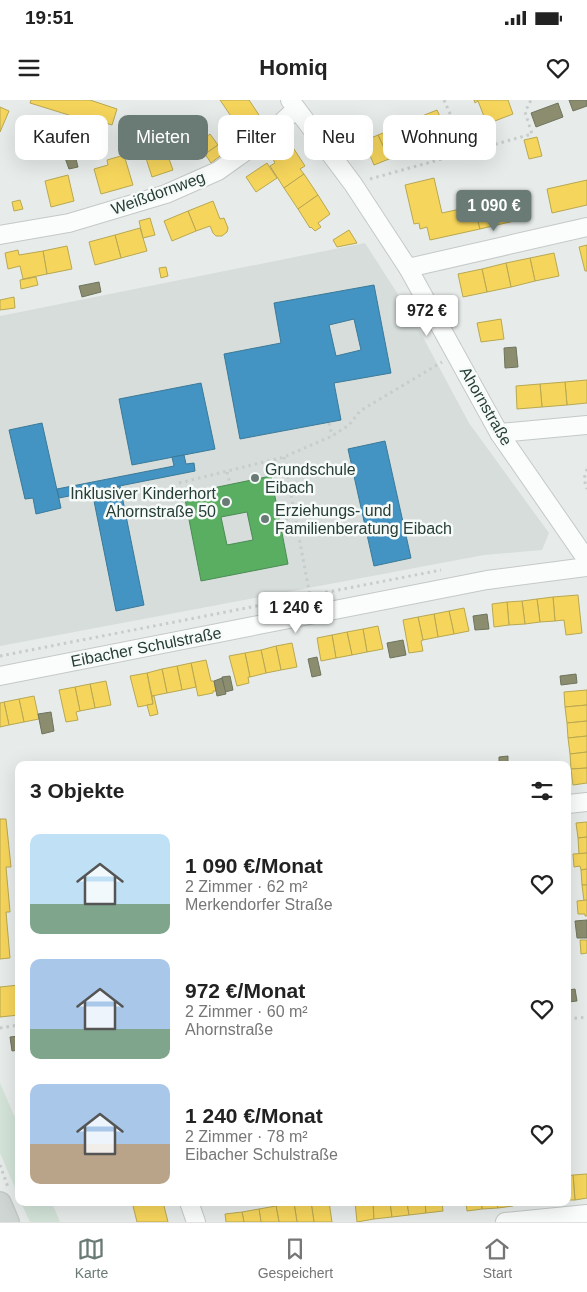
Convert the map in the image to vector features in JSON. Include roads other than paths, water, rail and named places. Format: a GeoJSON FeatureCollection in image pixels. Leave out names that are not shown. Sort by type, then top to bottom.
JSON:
{"type":"FeatureCollection","features":[{"type":"Feature","properties":{"kind":"main road"},"geometry":{"type":"LineString","coordinates":[[0,1203],[8,1222]]}},
{"type":"Feature","properties":{"kind":"street","name":"Ahornstraße"},"geometry":{"type":"LineString","coordinates":[[293,104],[353,184],[408,268],[499,433],[587,560]]}},
{"type":"Feature","properties":{"kind":"street","name":"Weißdornweg"},"geometry":{"type":"LineString","coordinates":[[0,235],[69,223],[166,194],[218,170],[267,136],[293,104]]}},
{"type":"Feature","properties":{"kind":"street"},"geometry":{"type":"LineString","coordinates":[[408,268],[587,227]]}},
{"type":"Feature","properties":{"kind":"street"},"geometry":{"type":"LineString","coordinates":[[499,433],[587,425]]}},
{"type":"Feature","properties":{"kind":"street","name":"Eibacher Schulstraße"},"geometry":{"type":"LineString","coordinates":[[0,676],[487,580],[587,567]]}},
{"type":"Feature","properties":{"kind":"street"},"geometry":{"type":"LineString","coordinates":[[571,804],[587,802]]}},
{"type":"Feature","properties":{"kind":"street"},"geometry":{"type":"LineString","coordinates":[[190,1206],[196,1222]]}},
{"type":"Feature","properties":{"kind":"street"},"geometry":{"type":"LineString","coordinates":[[506,1222],[587,1214]]}},
{"type":"Feature","properties":{"kind":"place","name":"Grundschule Eibach"},"geometry":{"type":"Point","coordinates":[255,478]}},
{"type":"Feature","properties":{"kind":"place","name":"Inklusiver Kinderhort Ahornstraße 50"},"geometry":{"type":"Point","coordinates":[226,502]}},
{"type":"Feature","properties":{"kind":"place","name":"Erziehungs- und Familienberatung Eibach"},"geometry":{"type":"Point","coordinates":[265,519]}}]}
